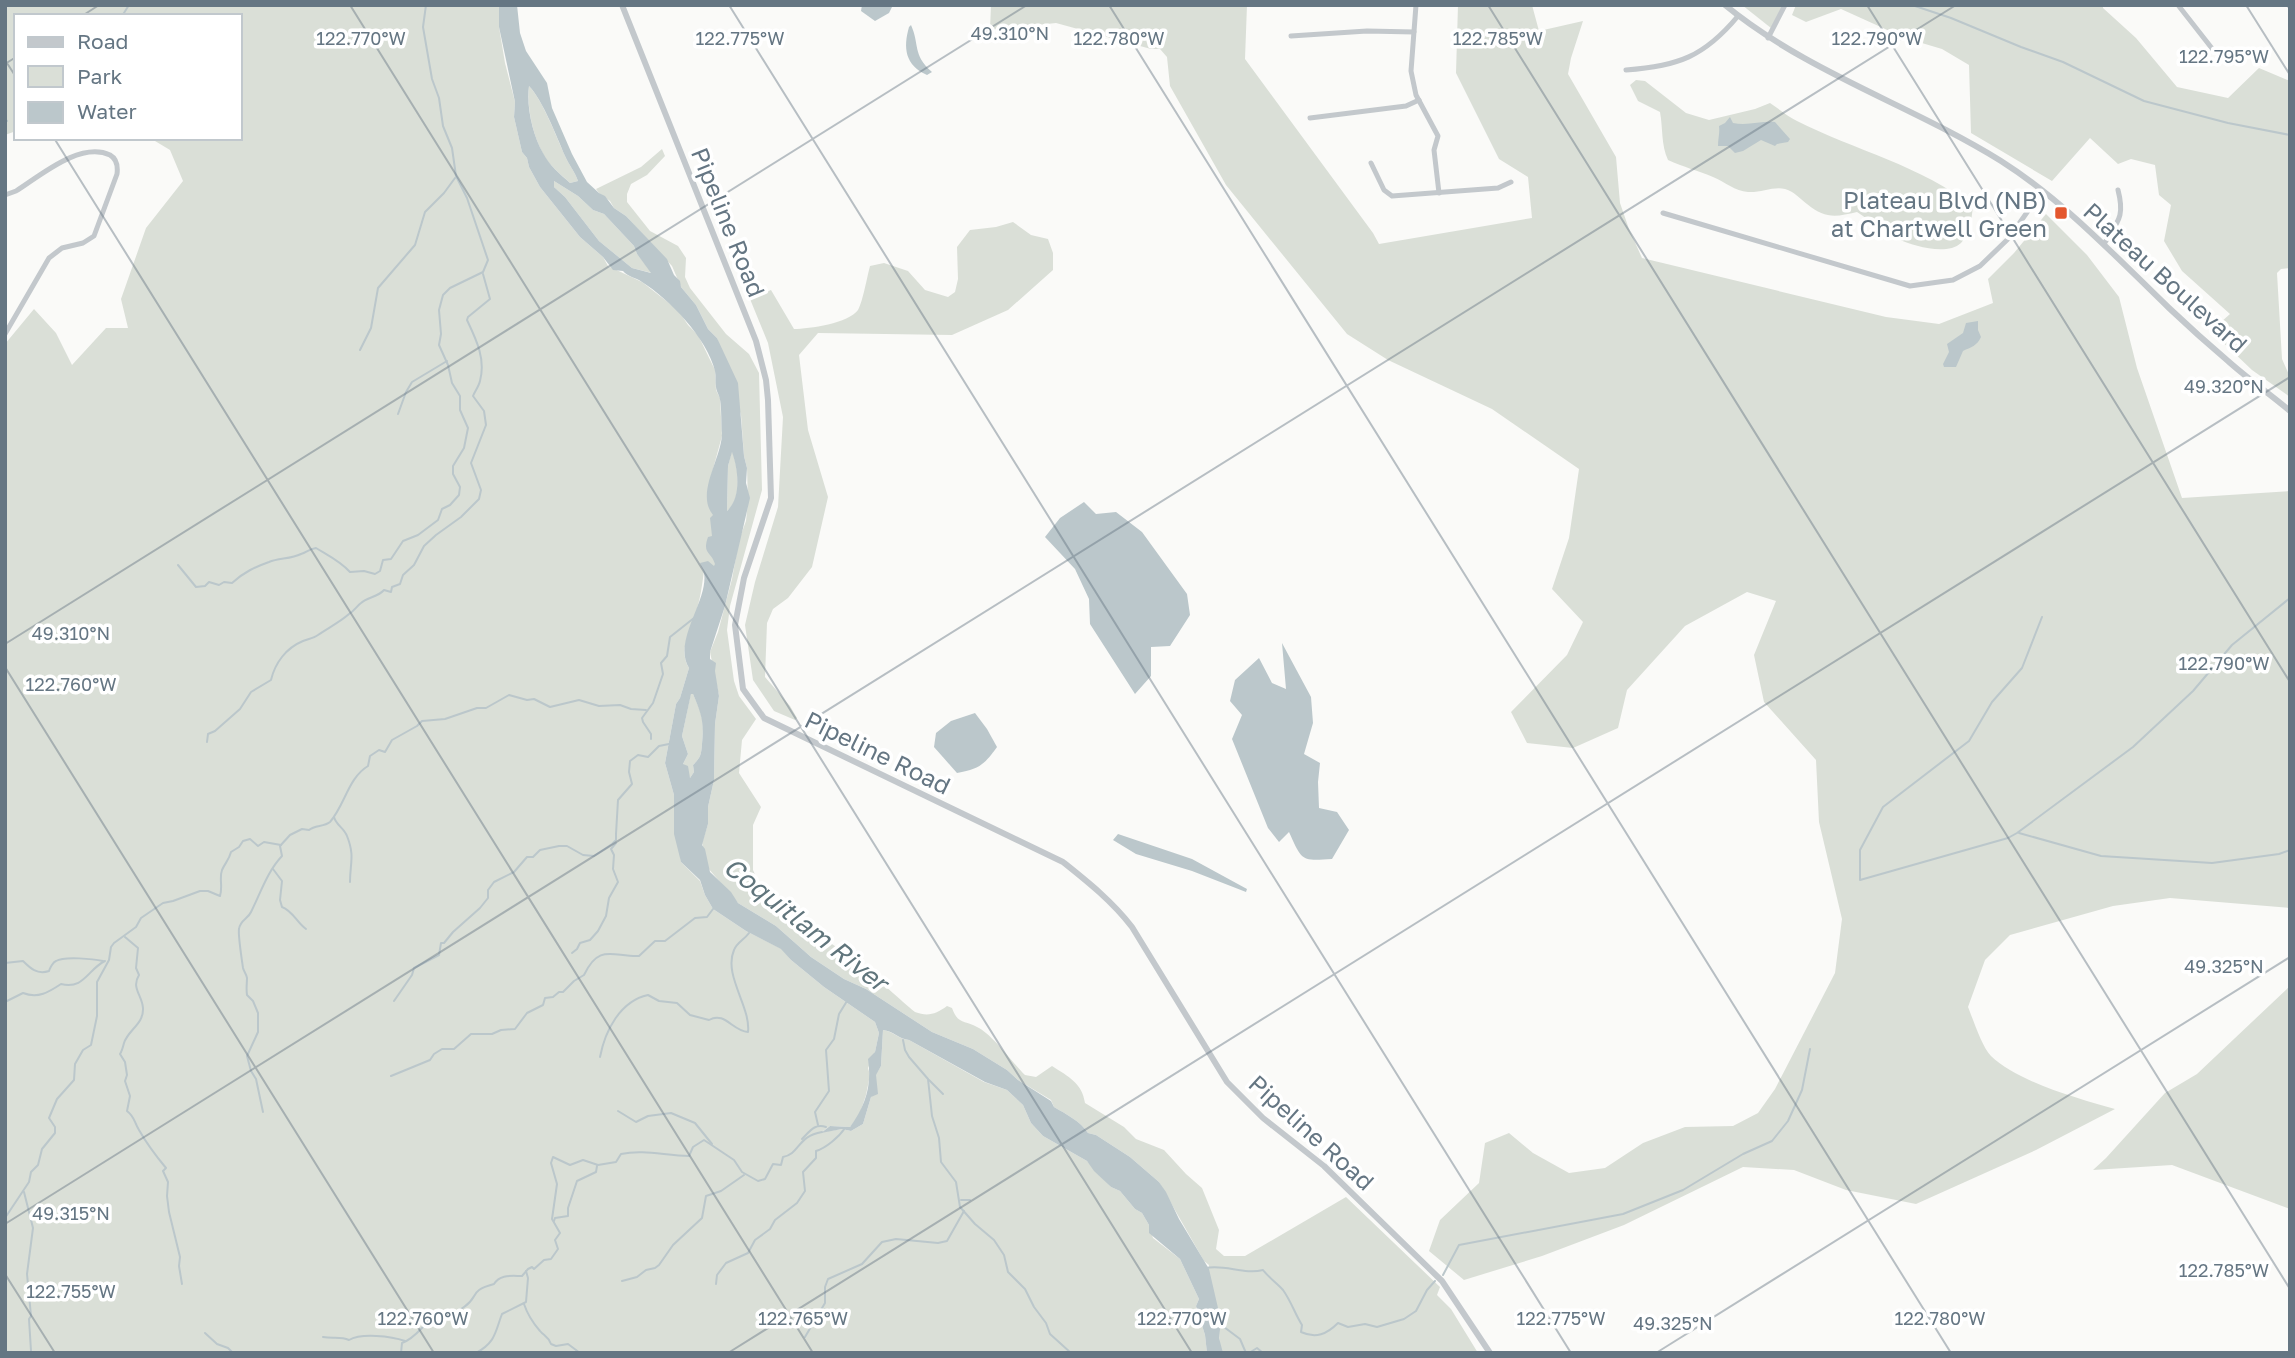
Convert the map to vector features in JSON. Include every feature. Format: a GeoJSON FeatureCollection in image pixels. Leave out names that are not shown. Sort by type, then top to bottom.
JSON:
{"type":"FeatureCollection","features":[{"type":"Feature","properties":{"kind":"street","name":"Pipeline Road"},"geometry":{"type":"LineString","coordinates":[[622,5],[755,341],[766,380],[771,498],[744,578],[735,625],[743,689],[764,718],[1063,862],[1101,892],[1118,908],[1132,927],[1227,1082],[1263,1118],[1325,1166],[1442,1281],[1490,1353]]}},
{"type":"Feature","properties":{"kind":"street"},"geometry":{"type":"LineString","coordinates":[[1416,5],[1411,71],[1419,100],[1438,136],[1434,150],[1438,192]]}},
{"type":"Feature","properties":{"kind":"street","name":"Plateau Boulevard"},"geometry":{"type":"LineString","coordinates":[[1725,5],[1768,38],[1828,72],[1929,120],[2003,162],[2104,244],[2227,361],[2290,411]]}},
{"type":"Feature","properties":{"kind":"street"},"geometry":{"type":"LineString","coordinates":[[1768,38],[1785,5]]}},
{"type":"Feature","properties":{"kind":"street"},"geometry":{"type":"LineString","coordinates":[[2178,5],[2214,51]]}},
{"type":"Feature","properties":{"kind":"street"},"geometry":{"type":"LineString","coordinates":[[1626,70],[1661,67],[1684,60],[1722,34],[1738,16]]}},
{"type":"Feature","properties":{"kind":"street"},"geometry":{"type":"LineString","coordinates":[[1291,36],[1367,31],[1414,32]]}},
{"type":"Feature","properties":{"kind":"street"},"geometry":{"type":"LineString","coordinates":[[1310,118],[1406,106],[1419,100]]}},
{"type":"Feature","properties":{"kind":"street"},"geometry":{"type":"LineString","coordinates":[[5,195],[78,154],[90,152],[110,155],[117,163],[117,174],[95,234],[87,242],[66,246],[48,258],[5,334]]}},
{"type":"Feature","properties":{"kind":"street"},"geometry":{"type":"LineString","coordinates":[[1371,163],[1384,190],[1392,196],[1498,188],[1511,182]]}},
{"type":"Feature","properties":{"kind":"street"},"geometry":{"type":"LineString","coordinates":[[2104,244],[2118,221],[2122,205],[2118,190]]}},
{"type":"Feature","properties":{"kind":"street"},"geometry":{"type":"LineString","coordinates":[[1663,213],[1910,286],[1954,280],[1980,266],[2010,238],[2042,191]]}},
{"type":"Feature","properties":{"kind":"green space"},"geometry":{"type":"Polygon","coordinates":[[[5,5],[499,5],[499,27],[515,102],[514,117],[522,152],[540,187],[580,237],[603,257],[608,266],[642,282],[678,310],[698,335],[715,370],[722,436],[710,480],[715,566],[704,571],[698,604],[686,641],[685,655],[689,668],[676,704],[665,763],[674,795],[681,862],[700,881],[713,909],[746,931],[782,949],[791,960],[824,987],[875,1022],[879,1033],[868,1068],[870,1075],[859,1116],[850,1127],[830,1126],[822,1132],[842,1129],[851,1131],[863,1124],[871,1097],[876,1090],[876,1074],[881,1066],[883,1030],[909,1040],[984,1082],[1007,1090],[1023,1105],[1031,1123],[1043,1136],[1087,1161],[1111,1187],[1120,1191],[1135,1209],[1142,1213],[1153,1238],[1180,1259],[1199,1299],[1196,1306],[1205,1335],[1207,1353],[5,1353],[5,344],[34,309],[56,333],[72,365],[106,328],[128,328],[121,299],[146,228],[183,181],[170,150],[153,140],[242,140],[242,14],[14,14],[14,132],[5,135],[5,5]]]}},
{"type":"Feature","properties":{"kind":"green space"},"geometry":{"type":"Polygon","coordinates":[[[991,5],[1247,5],[1245,59],[1379,244],[1532,218],[1528,177],[1499,159],[1456,73],[1458,5],[1532,5],[1539,31],[1583,21],[1568,74],[1616,157],[1620,203],[1642,258],[1886,317],[1939,324],[1993,303],[1988,279],[2046,214],[2087,255],[2119,297],[2137,368],[2182,498],[2290,491],[2290,908],[2170,898],[2113,906],[2010,935],[1985,960],[1968,1007],[1988,1052],[2003,1065],[2033,1082],[2115,1109],[2036,1150],[1916,1204],[1846,1190],[1794,1170],[1743,1167],[1624,1225],[1542,1256],[1464,1280],[1429,1251],[1440,1220],[1479,1183],[1485,1143],[1509,1133],[1533,1153],[1569,1173],[1605,1168],[1643,1143],[1685,1127],[1733,1126],[1758,1113],[1775,1089],[1835,973],[1842,919],[1819,822],[1816,760],[1764,702],[1754,655],[1776,601],[1747,592],[1685,626],[1627,690],[1618,728],[1573,748],[1527,743],[1511,712],[1567,655],[1583,622],[1552,589],[1569,538],[1579,469],[1492,409],[1388,360],[1347,334],[1226,185],[1170,86],[1167,57],[1160,49],[1151,49],[1056,23],[990,30],[991,5]]]}},
{"type":"Feature","properties":{"kind":"green space"},"geometry":{"type":"Polygon","coordinates":[[[1742,5],[1783,5],[1771,28],[1742,5]]]}},
{"type":"Feature","properties":{"kind":"green space"},"geometry":{"type":"Polygon","coordinates":[[[1796,5],[2103,5],[2103,8],[2136,38],[2177,87],[2228,98],[2259,68],[2290,81],[2290,268],[2281,269],[2277,273],[2282,359],[2290,377],[2290,397],[2252,370],[2211,331],[2230,314],[2182,271],[2164,241],[2171,205],[2159,195],[2155,165],[2131,159],[2118,164],[2090,138],[2052,181],[1971,133],[1969,65],[1942,49],[1905,38],[1841,9],[1806,22],[1792,15],[1796,5]]]}},
{"type":"Feature","properties":{"kind":"green space"},"geometry":{"type":"Polygon","coordinates":[[[1636,80],[1645,81],[1686,113],[1709,120],[1770,103],[1797,121],[1910,169],[1953,193],[1973,207],[1967,235],[1955,247],[1921,247],[1892,236],[1857,212],[1837,216],[1825,214],[1813,209],[1785,189],[1743,191],[1668,160],[1660,112],[1638,101],[1630,85],[1636,80]]]}},
{"type":"Feature","properties":{"kind":"green space"},"geometry":{"type":"Polygon","coordinates":[[[529,86],[544,109],[578,181],[570,183],[550,164],[540,147],[530,116],[529,86]]]}},
{"type":"Feature","properties":{"kind":"green space"},"geometry":{"type":"Polygon","coordinates":[[[662,149],[665,156],[647,175],[631,184],[627,202],[650,231],[678,246],[686,258],[685,277],[690,288],[726,334],[749,354],[759,373],[762,490],[730,606],[727,630],[734,681],[739,696],[756,719],[742,740],[739,773],[761,807],[753,825],[753,870],[763,893],[794,922],[796,929],[810,932],[842,951],[915,1012],[928,1014],[947,1006],[952,1008],[959,1020],[977,1027],[989,1036],[1025,1075],[1036,1077],[1052,1066],[1078,1085],[1085,1103],[1124,1127],[1136,1139],[1164,1150],[1202,1188],[1219,1230],[1216,1249],[1224,1256],[1245,1256],[1346,1197],[1440,1287],[1437,1295],[1451,1309],[1478,1353],[1223,1353],[1219,1343],[1218,1317],[1210,1290],[1209,1265],[1204,1261],[1159,1182],[1130,1157],[1096,1135],[1088,1133],[1077,1121],[1054,1107],[1051,1100],[1007,1070],[973,1049],[932,1032],[811,957],[776,926],[738,903],[708,868],[702,843],[708,824],[708,807],[714,780],[715,724],[719,696],[710,652],[718,632],[739,540],[746,521],[747,468],[741,415],[717,338],[708,329],[696,305],[681,287],[672,266],[626,216],[596,189],[641,167],[662,149]]]}},
{"type":"Feature","properties":{"kind":"green space"},"geometry":{"type":"Polygon","coordinates":[[[554,181],[578,196],[593,210],[604,214],[634,246],[652,273],[632,268],[599,241],[554,187],[554,181]]]}},
{"type":"Feature","properties":{"kind":"green space"},"geometry":{"type":"Polygon","coordinates":[[[1013,222],[1031,235],[1048,239],[1053,253],[1053,270],[1008,310],[952,335],[818,333],[799,355],[808,430],[828,497],[812,567],[788,598],[773,609],[767,623],[765,677],[797,718],[795,720],[774,711],[753,680],[745,625],[778,507],[783,417],[768,343],[750,299],[771,290],[794,329],[828,324],[853,315],[858,310],[870,266],[884,263],[908,271],[925,290],[948,297],[955,292],[958,279],[957,247],[970,230],[1013,222]]]}},
{"type":"Feature","properties":{"kind":"green space"},"geometry":{"type":"Polygon","coordinates":[[[732,450],[737,491],[727,511],[728,466],[732,450]]]}},
{"type":"Feature","properties":{"kind":"green space"},"geometry":{"type":"Polygon","coordinates":[[[691,693],[701,713],[703,729],[701,753],[693,765],[694,772],[690,778],[683,764],[688,754],[682,736],[691,693]]]}},
{"type":"Feature","properties":{"kind":"green space"},"geometry":{"type":"Polygon","coordinates":[[[2290,986],[2290,1209],[2172,1165],[2093,1170],[2165,1093],[2197,1074],[2290,986]]]}},
{"type":"Feature","properties":{"kind":"water"},"geometry":{"type":"Polygon","coordinates":[[[499,5],[517,5],[520,33],[526,51],[547,83],[552,108],[587,182],[626,216],[667,259],[681,287],[696,305],[708,329],[717,338],[738,383],[747,468],[746,483],[750,498],[725,606],[710,652],[710,659],[716,663],[719,696],[715,724],[714,780],[702,845],[710,872],[731,892],[738,903],[776,926],[811,957],[932,1032],[973,1049],[1007,1070],[1051,1101],[1054,1107],[1077,1121],[1088,1133],[1096,1135],[1130,1157],[1159,1182],[1209,1269],[1221,1321],[1219,1338],[1223,1353],[1207,1353],[1205,1335],[1196,1306],[1199,1299],[1180,1259],[1149,1233],[1149,1225],[1142,1213],[1094,1171],[1087,1161],[1043,1136],[1031,1123],[1023,1105],[1007,1090],[985,1082],[909,1040],[883,1030],[881,1066],[876,1075],[878,1094],[871,1097],[863,1124],[851,1131],[842,1129],[821,1133],[830,1126],[850,1127],[860,1111],[868,1086],[868,1059],[875,1052],[879,1033],[875,1022],[824,987],[781,949],[746,931],[713,909],[700,880],[681,862],[674,834],[674,795],[665,763],[676,704],[689,668],[685,646],[704,584],[700,563],[708,561],[714,566],[715,564],[706,547],[708,537],[712,536],[710,518],[713,515],[708,506],[708,486],[722,433],[721,404],[715,371],[711,358],[686,320],[653,289],[623,271],[613,270],[603,257],[580,237],[540,187],[522,152],[514,117],[515,102],[499,27],[499,5]],[[529,86],[533,130],[545,157],[570,183],[578,181],[544,109],[529,86]],[[554,181],[554,187],[599,241],[632,268],[651,273],[634,246],[604,214],[593,210],[578,196],[554,181]],[[732,452],[728,466],[727,511],[737,491],[736,466],[732,452]],[[691,694],[682,736],[688,754],[683,764],[688,766],[690,778],[694,772],[693,765],[701,753],[703,736],[702,719],[693,694],[691,694]]]}},
{"type":"Feature","properties":{"kind":"water"},"geometry":{"type":"Polygon","coordinates":[[[862,5],[893,5],[889,13],[875,21],[861,11],[862,5]]]}},
{"type":"Feature","properties":{"kind":"water"},"geometry":{"type":"Polygon","coordinates":[[[911,25],[919,54],[932,72],[927,75],[914,66],[906,49],[911,25]]]}},
{"type":"Feature","properties":{"kind":"water"},"geometry":{"type":"Polygon","coordinates":[[[1730,117],[1733,123],[1738,124],[1775,122],[1790,139],[1775,146],[1761,140],[1735,153],[1728,146],[1718,146],[1719,126],[1730,117]]]}},
{"type":"Feature","properties":{"kind":"water"},"geometry":{"type":"Polygon","coordinates":[[[1978,321],[1981,337],[1979,340],[1974,346],[1963,351],[1956,367],[1944,367],[1949,352],[1947,344],[1963,333],[1966,323],[1978,321]]]}},
{"type":"Feature","properties":{"kind":"water"},"geometry":{"type":"Polygon","coordinates":[[[1084,502],[1096,514],[1116,512],[1142,532],[1187,594],[1190,615],[1170,646],[1151,647],[1151,676],[1135,694],[1090,624],[1089,599],[1075,569],[1045,537],[1060,518],[1084,502]]]}},
{"type":"Feature","properties":{"kind":"water"},"geometry":{"type":"Polygon","coordinates":[[[1282,643],[1311,697],[1313,723],[1304,754],[1320,763],[1319,808],[1337,812],[1349,830],[1332,859],[1314,860],[1304,857],[1289,832],[1279,842],[1268,828],[1232,739],[1242,715],[1230,701],[1235,680],[1259,658],[1272,683],[1286,689],[1282,643]]]}},
{"type":"Feature","properties":{"kind":"water"},"geometry":{"type":"Polygon","coordinates":[[[975,713],[997,747],[980,765],[957,773],[934,747],[936,733],[951,721],[975,713]]]}},
{"type":"Feature","properties":{"kind":"water"},"geometry":{"type":"Polygon","coordinates":[[[1118,834],[1192,859],[1247,889],[1246,892],[1192,871],[1136,854],[1113,840],[1118,834]]]}},
{"type":"Feature","properties":{"kind":"waterway"},"geometry":{"type":"LineString","coordinates":[[123,14],[129,5]]}},
{"type":"Feature","properties":{"kind":"waterway"},"geometry":{"type":"LineString","coordinates":[[178,565],[196,587],[205,586],[209,582],[219,585],[224,582],[232,583],[264,564],[316,548],[350,572],[364,571],[375,574],[380,571],[383,560],[391,559],[403,541],[418,535],[438,520],[442,509],[459,495],[460,487],[453,474],[453,466],[464,448],[468,428],[460,410],[460,396],[452,383],[439,345],[439,310],[443,295],[450,288],[483,272],[488,260],[467,198],[456,176],[452,148],[443,126],[423,27],[426,5]]}},
{"type":"Feature","properties":{"kind":"waterway"},"geometry":{"type":"LineString","coordinates":[[1912,5],[2063,62],[2144,101],[2228,123],[2290,135]]}},
{"type":"Feature","properties":{"kind":"waterway"},"geometry":{"type":"LineString","coordinates":[[360,350],[371,328],[378,288],[415,245],[425,212],[455,178]]}},
{"type":"Feature","properties":{"kind":"waterway"},"geometry":{"type":"LineString","coordinates":[[207,742],[208,734],[240,709],[251,692],[271,680],[278,662],[286,652],[338,622],[364,601],[384,590],[391,592],[392,587],[400,584],[403,575],[414,565],[424,546],[479,499],[481,490],[471,463],[486,425],[484,411],[473,396],[482,373],[482,365],[477,342],[467,320],[490,299],[483,274]]}},
{"type":"Feature","properties":{"kind":"waterway"},"geometry":{"type":"LineString","coordinates":[[398,414],[412,382],[447,361]]}},
{"type":"Feature","properties":{"kind":"waterway"},"geometry":{"type":"LineString","coordinates":[[2042,617],[2022,668],[1992,702],[1969,741],[1883,807],[1860,850],[1860,880],[2008,838],[2017,833],[2133,747],[2193,691],[2232,645],[2290,598]]}},
{"type":"Feature","properties":{"kind":"waterway"},"geometry":{"type":"LineString","coordinates":[[651,739],[642,718],[653,703],[663,674],[661,663],[667,656],[670,637],[694,618]]}},
{"type":"Feature","properties":{"kind":"waterway"},"geometry":{"type":"LineString","coordinates":[[263,1112],[256,1079],[247,1056],[258,1032],[258,1013],[247,995],[239,929],[282,856],[280,846],[290,835],[330,822],[356,777],[368,766],[370,756],[379,750],[385,752],[392,740],[422,721],[445,719],[477,708],[486,708],[509,695],[534,699],[550,707],[579,700],[599,706],[620,705],[646,710]]}},
{"type":"Feature","properties":{"kind":"waterway"},"geometry":{"type":"LineString","coordinates":[[616,834],[618,800],[632,784],[630,761],[638,755],[648,757],[659,746],[669,744]]}},
{"type":"Feature","properties":{"kind":"waterway"},"geometry":{"type":"LineString","coordinates":[[334,817],[346,833],[349,843],[350,882]]}},
{"type":"Feature","properties":{"kind":"waterway"},"geometry":{"type":"LineString","coordinates":[[2019,833],[2101,856],[2212,863],[2279,854],[2290,850]]}},
{"type":"Feature","properties":{"kind":"waterway"},"geometry":{"type":"LineString","coordinates":[[394,1001],[414,968],[439,955],[441,943],[480,908],[488,898],[488,890],[494,882],[514,872],[527,857],[533,857],[540,850],[559,846],[567,846],[583,855],[594,856],[612,844],[616,840],[616,834]]}},
{"type":"Feature","properties":{"kind":"waterway"},"geometry":{"type":"LineString","coordinates":[[5,1218],[29,1182],[31,1172],[38,1165],[42,1149],[55,1133],[55,1127],[49,1118],[57,1099],[74,1080],[75,1064],[83,1050],[91,1045],[97,1016],[97,982],[109,960],[111,947],[136,927],[141,918],[163,903],[200,891],[220,896],[222,870],[231,852],[243,841],[250,839],[258,846],[264,842],[281,845]]}},
{"type":"Feature","properties":{"kind":"waterway"},"geometry":{"type":"LineString","coordinates":[[572,953],[580,943],[590,940],[606,916],[609,898],[618,882],[613,869],[614,855],[611,849],[616,843]]}},
{"type":"Feature","properties":{"kind":"waterway"},"geometry":{"type":"LineString","coordinates":[[273,869],[282,881],[282,907],[306,929]]}},
{"type":"Feature","properties":{"kind":"waterway"},"geometry":{"type":"LineString","coordinates":[[391,1076],[430,1060],[442,1049],[454,1049],[471,1034],[492,1034],[515,1029],[527,1013],[543,1005],[545,998],[563,992],[584,975],[601,955],[639,956],[655,941],[665,941],[695,918],[707,917],[713,909]]}},
{"type":"Feature","properties":{"kind":"waterway"},"geometry":{"type":"LineString","coordinates":[[600,1057],[615,1018],[629,1004],[648,995],[659,1001],[677,1003],[690,1015],[709,1020],[720,1018],[748,1032],[746,1012],[734,980],[732,960],[735,947],[749,933]]}},
{"type":"Feature","properties":{"kind":"waterway"},"geometry":{"type":"LineString","coordinates":[[125,937],[138,948],[136,968],[139,975],[136,988],[143,1008],[143,1014],[126,1038],[120,1054],[125,1062],[125,1081],[130,1096],[127,1111],[166,1168],[163,1171],[168,1182],[169,1212],[180,1257],[182,1284]]}},
{"type":"Feature","properties":{"kind":"waterway"},"geometry":{"type":"LineString","coordinates":[[5,963],[23,961],[41,972],[49,971],[60,959],[103,961]]}},
{"type":"Feature","properties":{"kind":"waterway"},"geometry":{"type":"LineString","coordinates":[[5,1002],[23,993],[38,995],[61,984],[75,984],[105,961]]}},
{"type":"Feature","properties":{"kind":"waterway"},"geometry":{"type":"LineString","coordinates":[[818,1125],[815,1112],[829,1091],[826,1050],[834,1039],[839,1014],[847,1001]]}},
{"type":"Feature","properties":{"kind":"waterway"},"geometry":{"type":"LineString","coordinates":[[903,1040],[909,1057],[928,1079],[941,1162],[956,1182],[960,1207],[994,1240],[1004,1255],[1008,1272],[1025,1289],[1050,1334],[1071,1353]]}},
{"type":"Feature","properties":{"kind":"waterway"},"geometry":{"type":"LineString","coordinates":[[1443,1275],[1459,1245],[1623,1214],[1683,1190],[1743,1154],[1772,1141],[1788,1121],[1802,1090],[1810,1049]]}},
{"type":"Feature","properties":{"kind":"waterway"},"geometry":{"type":"LineString","coordinates":[[929,1080],[943,1094]]}},
{"type":"Feature","properties":{"kind":"waterway"},"geometry":{"type":"LineString","coordinates":[[618,1111],[636,1122],[648,1116],[671,1113],[695,1123],[712,1144]]}},
{"type":"Feature","properties":{"kind":"waterway"},"geometry":{"type":"LineString","coordinates":[[802,1139],[816,1127],[826,1127]]}},
{"type":"Feature","properties":{"kind":"waterway"},"geometry":{"type":"LineString","coordinates":[[716,1284],[717,1275],[726,1263],[748,1253],[755,1240],[797,1203],[805,1191],[803,1172],[816,1158],[816,1151],[832,1142],[845,1128]]}},
{"type":"Feature","properties":{"kind":"waterway"},"geometry":{"type":"LineString","coordinates":[[401,1353],[402,1343],[429,1321],[461,1309],[477,1291],[499,1279],[522,1276],[528,1269],[534,1269],[544,1260],[551,1259],[558,1249],[555,1240],[560,1233],[552,1219],[557,1184],[551,1163],[553,1157],[570,1165],[583,1160],[598,1165],[616,1162],[621,1154],[630,1153],[689,1156],[693,1147],[704,1140],[734,1160],[742,1172],[758,1181],[765,1179],[773,1164],[781,1165],[783,1157],[793,1152],[808,1137],[822,1132]]}},
{"type":"Feature","properties":{"kind":"waterway"},"geometry":{"type":"LineString","coordinates":[[554,1221],[555,1218],[568,1216],[577,1181],[596,1172],[597,1166]]}},
{"type":"Feature","properties":{"kind":"waterway"},"geometry":{"type":"LineString","coordinates":[[622,1281],[637,1277],[659,1265],[673,1245],[702,1218],[706,1196],[721,1191],[744,1175]]}},
{"type":"Feature","properties":{"kind":"waterway"},"geometry":{"type":"LineString","coordinates":[[24,1192],[33,1228],[27,1274],[31,1351]]}},
{"type":"Feature","properties":{"kind":"waterway"},"geometry":{"type":"LineString","coordinates":[[961,1200],[970,1200]]}},
{"type":"Feature","properties":{"kind":"waterway"},"geometry":{"type":"LineString","coordinates":[[805,1337],[825,1303],[828,1279],[862,1264],[882,1242],[896,1239],[938,1243],[947,1241],[964,1211]]}},
{"type":"Feature","properties":{"kind":"waterway"},"geometry":{"type":"LineString","coordinates":[[1206,1268],[1263,1270],[1286,1294],[1302,1325],[1301,1332],[1312,1335],[1325,1333],[1338,1323],[1348,1327],[1365,1324],[1377,1327],[1404,1319],[1416,1311],[1435,1281]]}},
{"type":"Feature","properties":{"kind":"waterway"},"geometry":{"type":"LineString","coordinates":[[476,1353],[491,1341],[502,1314],[526,1302],[526,1271]]}},
{"type":"Feature","properties":{"kind":"waterway"},"geometry":{"type":"LineString","coordinates":[[524,1304],[551,1344],[568,1344],[580,1353]]}},
{"type":"Feature","properties":{"kind":"waterway"},"geometry":{"type":"LineString","coordinates":[[1220,1324],[1240,1339],[1246,1353]]}},
{"type":"Feature","properties":{"kind":"waterway"},"geometry":{"type":"LineString","coordinates":[[205,1333],[233,1353]]}},
{"type":"Feature","properties":{"kind":"waterway"},"geometry":{"type":"LineString","coordinates":[[323,1337],[349,1340],[361,1336],[376,1336],[405,1341]]}},
{"type":"Feature","properties":{"kind":"waterway"},"geometry":{"type":"LineString","coordinates":[[1249,1353],[1257,1348],[1263,1353]]}},
{"type":"Feature","properties":{"kind":"place","name":"Plateau Blvd (NB) at Chartwell Green"},"geometry":{"type":"Point","coordinates":[2061,213]}},
{"type":"Feature","properties":{"kind":"water label","name":"Coquitlam River"},"geometry":{"type":"Point","coordinates":[806,924]}}]}
